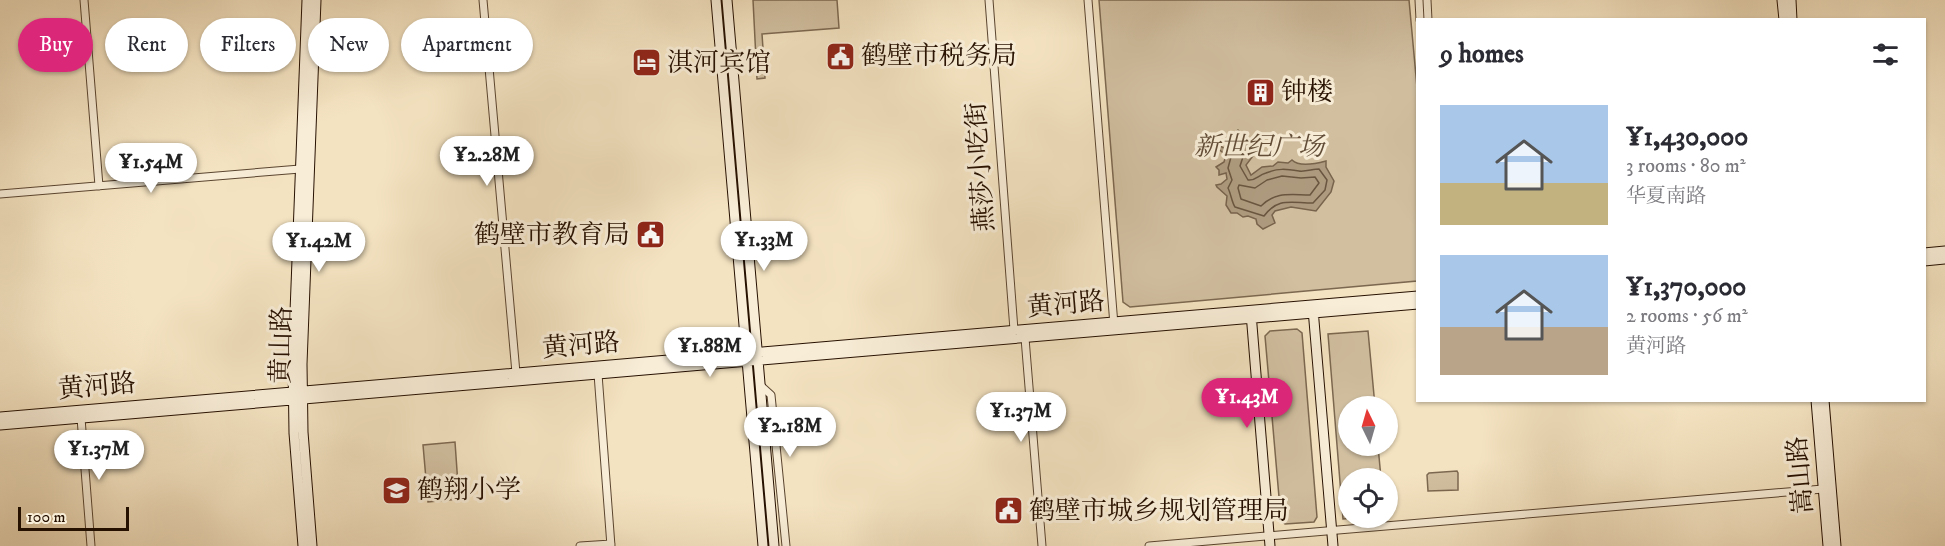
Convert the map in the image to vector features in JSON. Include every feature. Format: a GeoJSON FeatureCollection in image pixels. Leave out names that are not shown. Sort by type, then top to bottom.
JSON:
{"type":"FeatureCollection","features":[{"type":"Feature","properties":{"kind":"main road","name":"黄山路"},"geometry":{"type":"LineString","coordinates":[[303,546],[298,395],[300,169],[307,0]]}},
{"type":"Feature","properties":{"kind":"main road","name":"黄山路"},"geometry":{"type":"LineString","coordinates":[[312,546],[298,395],[316,0]]}},
{"type":"Feature","properties":{"kind":"main road"},"geometry":{"type":"LineString","coordinates":[[716,0],[763,546]]}},
{"type":"Feature","properties":{"kind":"main road"},"geometry":{"type":"LineString","coordinates":[[727,0],[774,546]]}},
{"type":"Feature","properties":{"kind":"main road"},"geometry":{"type":"LineString","coordinates":[[1782,0],[1784,18]]}},
{"type":"Feature","properties":{"kind":"main road"},"geometry":{"type":"LineString","coordinates":[[1791,0],[1792,18]]}},
{"type":"Feature","properties":{"kind":"main road"},"geometry":{"type":"LineString","coordinates":[[1926,253],[1945,251]]}},
{"type":"Feature","properties":{"kind":"main road"},"geometry":{"type":"LineString","coordinates":[[1926,261],[1945,259]]}},
{"type":"Feature","properties":{"kind":"main road","name":"黄河路"},"geometry":{"type":"LineString","coordinates":[[1313,309],[1416,296]]}},
{"type":"Feature","properties":{"kind":"main road","name":"黄河路"},"geometry":{"type":"LineString","coordinates":[[758,356],[1025,338],[1114,326],[1313,309],[1416,304]]}},
{"type":"Feature","properties":{"kind":"main road"},"geometry":{"type":"LineString","coordinates":[[1313,309],[1333,546]]}},
{"type":"Feature","properties":{"kind":"main road"},"geometry":{"type":"LineString","coordinates":[[1251,314],[1270,541]]}},
{"type":"Feature","properties":{"kind":"main road","name":"黄河路"},"geometry":{"type":"LineString","coordinates":[[0,425],[516,373],[747,357],[1014,330],[1114,326]]}},
{"type":"Feature","properties":{"kind":"main road","name":"黄河路"},"geometry":{"type":"LineString","coordinates":[[0,417],[598,374],[747,357]]}},
{"type":"Feature","properties":{"kind":"main road","name":"嵩山路"},"geometry":{"type":"LineString","coordinates":[[1816,402],[1828,546]]}},
{"type":"Feature","properties":{"kind":"main road","name":"嵩山路"},"geometry":{"type":"LineString","coordinates":[[1824,402],[1836,546]]}},
{"type":"Feature","properties":{"kind":"street"},"geometry":{"type":"LineString","coordinates":[[84,0],[99,186]]}},
{"type":"Feature","properties":{"kind":"street"},"geometry":{"type":"LineString","coordinates":[[483,0],[516,373]]}},
{"type":"Feature","properties":{"kind":"street","name":"燕莎小吃街"},"geometry":{"type":"LineString","coordinates":[[989,0],[1014,330]]}},
{"type":"Feature","properties":{"kind":"street"},"geometry":{"type":"LineString","coordinates":[[1088,0],[1114,326]]}},
{"type":"Feature","properties":{"kind":"street"},"geometry":{"type":"LineString","coordinates":[[1419,0],[1420,18]]}},
{"type":"Feature","properties":{"kind":"street"},"geometry":{"type":"LineString","coordinates":[[1427,0],[1428,18]]}},
{"type":"Feature","properties":{"kind":"street"},"geometry":{"type":"LineString","coordinates":[[0,194],[300,169]]}},
{"type":"Feature","properties":{"kind":"street"},"geometry":{"type":"LineString","coordinates":[[1025,338],[1042,546]]}},
{"type":"Feature","properties":{"kind":"street"},"geometry":{"type":"LineString","coordinates":[[580,546],[611,545],[598,374]]}},
{"type":"Feature","properties":{"kind":"street"},"geometry":{"type":"LineString","coordinates":[[760,385],[771,395],[786,546]]}},
{"type":"Feature","properties":{"kind":"street"},"geometry":{"type":"LineString","coordinates":[[81,418],[91,546]]}},
{"type":"Feature","properties":{"kind":"street"},"geometry":{"type":"LineString","coordinates":[[1149,546],[1270,541],[1332,531],[1823,489]]}},
{"type":"Feature","properties":{"kind":"green space"},"geometry":{"type":"Polygon","coordinates":[[[753,0],[837,0],[839,28],[762,34],[765,78],[757,79],[753,0]]]}},
{"type":"Feature","properties":{"kind":"green space","name":"新世纪广场"},"geometry":{"type":"Polygon","coordinates":[[[1099,0],[1409,0],[1416,76],[1416,281],[1130,307],[1123,302],[1099,0]]]}},
{"type":"Feature","properties":{"kind":"green space"},"geometry":{"type":"Polygon","coordinates":[[[1297,329],[1302,333],[1317,517],[1314,522],[1285,524],[1281,520],[1265,336],[1270,331],[1297,329]]]}},
{"type":"Feature","properties":{"kind":"green space"},"geometry":{"type":"Polygon","coordinates":[[[1368,331],[1374,396],[1338,396],[1338,456],[1379,456],[1380,468],[1339,468],[1328,334],[1368,331]]]}},
{"type":"Feature","properties":{"kind":"green space"},"geometry":{"type":"Polygon","coordinates":[[[455,442],[459,499],[428,502],[423,445],[455,442]]]}},
{"type":"Feature","properties":{"kind":"green space"},"geometry":{"type":"Polygon","coordinates":[[[1457,471],[1458,490],[1428,491],[1427,475],[1429,473],[1457,471]]]}},
{"type":"Feature","properties":{"kind":"water"},"geometry":{"type":"Polygon","coordinates":[[[1238,130],[1242,134],[1236,139],[1237,141],[1250,143],[1255,149],[1250,154],[1253,156],[1246,165],[1251,175],[1262,167],[1273,166],[1278,162],[1288,163],[1292,160],[1299,164],[1308,164],[1326,161],[1326,167],[1334,181],[1331,192],[1316,211],[1291,207],[1275,211],[1272,215],[1275,223],[1263,229],[1257,224],[1256,219],[1231,213],[1226,205],[1227,196],[1216,185],[1227,179],[1226,173],[1219,175],[1216,167],[1224,162],[1226,155],[1217,148],[1220,146],[1224,148],[1231,135],[1238,130]]]}},
{"type":"Feature","properties":{"kind":"place","name":"鹤壁市税务局"},"geometry":{"type":"Point","coordinates":[840,56]}},
{"type":"Feature","properties":{"kind":"place","name":"淇河宾馆"},"geometry":{"type":"Point","coordinates":[646,63]}},
{"type":"Feature","properties":{"kind":"place","name":"钟楼"},"geometry":{"type":"Point","coordinates":[1260,92]}},
{"type":"Feature","properties":{"kind":"place","name":"鹤壁市教育局"},"geometry":{"type":"Point","coordinates":[651,235]}},
{"type":"Feature","properties":{"kind":"place","name":"鹤翔小学"},"geometry":{"type":"Point","coordinates":[396,490]}},
{"type":"Feature","properties":{"kind":"place","name":"鹤壁市城乡规划管理局"},"geometry":{"type":"Point","coordinates":[1008,511]}}]}
